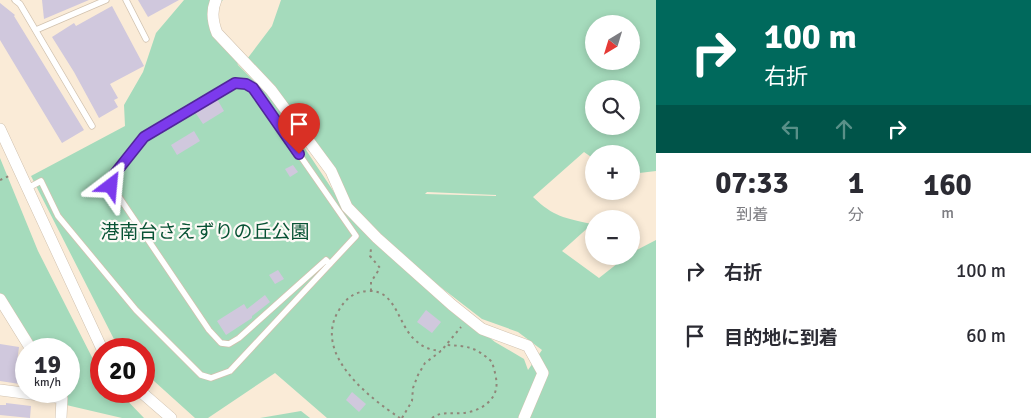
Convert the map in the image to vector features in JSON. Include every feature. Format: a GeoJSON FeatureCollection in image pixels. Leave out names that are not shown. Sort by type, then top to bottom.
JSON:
{"type":"FeatureCollection","features":[{"type":"Feature","properties":{"kind":"street"},"geometry":{"type":"LineString","coordinates":[[216,0],[213,21],[217,33],[271,90],[291,116],[331,171],[347,207],[382,244],[482,329],[528,346],[543,373],[524,418]]}},
{"type":"Feature","properties":{"kind":"street"},"geometry":{"type":"LineString","coordinates":[[0,129],[97,338]]}},
{"type":"Feature","properties":{"kind":"street"},"geometry":{"type":"LineString","coordinates":[[0,299],[25,338]]}},
{"type":"Feature","properties":{"kind":"street"},"geometry":{"type":"LineString","coordinates":[[0,390],[15,391]]}},
{"type":"Feature","properties":{"kind":"street"},"geometry":{"type":"LineString","coordinates":[[60,403],[61,418]]}},
{"type":"Feature","properties":{"kind":"street"},"geometry":{"type":"LineString","coordinates":[[154,403],[171,418]]}},
{"type":"Feature","properties":{"kind":"lane"},"geometry":{"type":"LineString","coordinates":[[15,0],[20,4],[36,30],[92,126]]}},
{"type":"Feature","properties":{"kind":"lane"},"geometry":{"type":"LineString","coordinates":[[36,30],[106,0]]}},
{"type":"Feature","properties":{"kind":"lane"},"geometry":{"type":"LineString","coordinates":[[126,0],[146,39]]}},
{"type":"Feature","properties":{"kind":"lane"},"geometry":{"type":"LineString","coordinates":[[28,188],[41,182],[58,216],[136,310],[201,375],[211,378],[230,371],[330,264],[356,236],[253,88],[246,84],[235,83],[144,137],[113,176],[111,186],[210,330],[221,343],[229,344],[239,338],[326,260],[330,264]]}},
{"type":"Feature","properties":{"kind":"path"},"geometry":{"type":"LineString","coordinates":[[371,249],[370,256],[380,268],[371,282],[371,291]]}},
{"type":"Feature","properties":{"kind":"path"},"geometry":{"type":"LineString","coordinates":[[441,351],[426,348],[413,339],[386,296],[371,291],[355,293],[344,300],[335,315],[332,329],[333,346],[343,367],[355,383],[376,402],[401,418],[412,401],[413,388],[425,363],[441,351],[463,324]]}},
{"type":"Feature","properties":{"kind":"path"},"geometry":{"type":"LineString","coordinates":[[432,418],[436,415],[463,413],[480,408],[490,402],[496,389],[492,362],[486,356],[480,351],[464,346],[446,345]]}},
{"type":"Feature","properties":{"kind":"green space","name":"港南台さえずりの丘公園"},"geometry":{"type":"Polygon","coordinates":[[[184,0],[223,0],[214,4],[213,21],[217,33],[235,54],[238,65],[272,99],[344,207],[371,236],[457,312],[495,342],[524,359],[528,370],[542,350],[518,332],[482,319],[377,238],[347,207],[331,171],[291,115],[269,88],[244,63],[272,26],[281,0],[656,0],[656,171],[640,173],[640,145],[585,145],[585,153],[533,197],[547,209],[560,216],[585,222],[585,230],[562,251],[599,278],[616,265],[640,265],[640,248],[656,240],[656,418],[327,418],[275,373],[208,418],[195,418],[155,382],[155,338],[113,338],[31,176],[125,126],[124,105],[143,72],[156,33],[184,0]],[[427,192],[425,194],[496,196],[496,195],[427,192]]]}},
{"type":"Feature","properties":{"kind":"green space"},"geometry":{"type":"Polygon","coordinates":[[[0,158],[38,251],[90,353],[90,403],[130,403],[144,418],[122,418],[62,404],[80,403],[80,338],[24,338],[0,299],[0,158]]]}},
{"type":"Feature","properties":{"kind":"green space"},"geometry":{"type":"Polygon","coordinates":[[[301,411],[310,418],[260,418],[301,411]]]}},
{"type":"Feature","properties":{"kind":"building"},"geometry":{"type":"Polygon","coordinates":[[[42,0],[89,0],[44,19],[42,0]]]}},
{"type":"Feature","properties":{"kind":"building"},"geometry":{"type":"Polygon","coordinates":[[[138,0],[179,0],[148,17],[138,0]]]}},
{"type":"Feature","properties":{"kind":"building"},"geometry":{"type":"Polygon","coordinates":[[[0,3],[15,15],[84,130],[62,143],[0,40],[0,3]]]}},
{"type":"Feature","properties":{"kind":"building"},"geometry":{"type":"Polygon","coordinates":[[[112,6],[144,66],[110,84],[118,98],[114,100],[118,107],[99,118],[52,37],[74,23],[76,26],[112,6]]]}},
{"type":"Feature","properties":{"kind":"building"},"geometry":{"type":"Polygon","coordinates":[[[217,99],[224,111],[203,124],[195,112],[217,99]]]}},
{"type":"Feature","properties":{"kind":"building"},"geometry":{"type":"Polygon","coordinates":[[[194,131],[200,141],[177,155],[171,145],[194,131]]]}},
{"type":"Feature","properties":{"kind":"building"},"geometry":{"type":"Polygon","coordinates":[[[293,165],[298,172],[290,177],[285,169],[293,165]]]}},
{"type":"Feature","properties":{"kind":"building"},"geometry":{"type":"Polygon","coordinates":[[[278,270],[284,279],[275,284],[269,275],[278,270]]]}},
{"type":"Feature","properties":{"kind":"building"},"geometry":{"type":"Polygon","coordinates":[[[265,295],[270,302],[252,318],[226,335],[217,321],[244,304],[247,309],[265,295]]]}},
{"type":"Feature","properties":{"kind":"building"},"geometry":{"type":"Polygon","coordinates":[[[426,310],[441,322],[432,333],[417,322],[426,310]]]}},
{"type":"Feature","properties":{"kind":"building"},"geometry":{"type":"Polygon","coordinates":[[[0,344],[15,346],[15,383],[0,381],[0,344]]]}},
{"type":"Feature","properties":{"kind":"building"},"geometry":{"type":"Polygon","coordinates":[[[352,392],[366,404],[359,412],[346,400],[352,392]]]}},
{"type":"Feature","properties":{"kind":"building"},"geometry":{"type":"Polygon","coordinates":[[[6,403],[31,406],[30,418],[0,415],[0,405],[6,405],[6,403]]]}},
{"type":"Feature","properties":{"kind":"route"},"geometry":{"type":"LineString","coordinates":[[111,186],[113,176],[144,137],[235,83],[246,84],[253,88],[299,154]]}}]}
